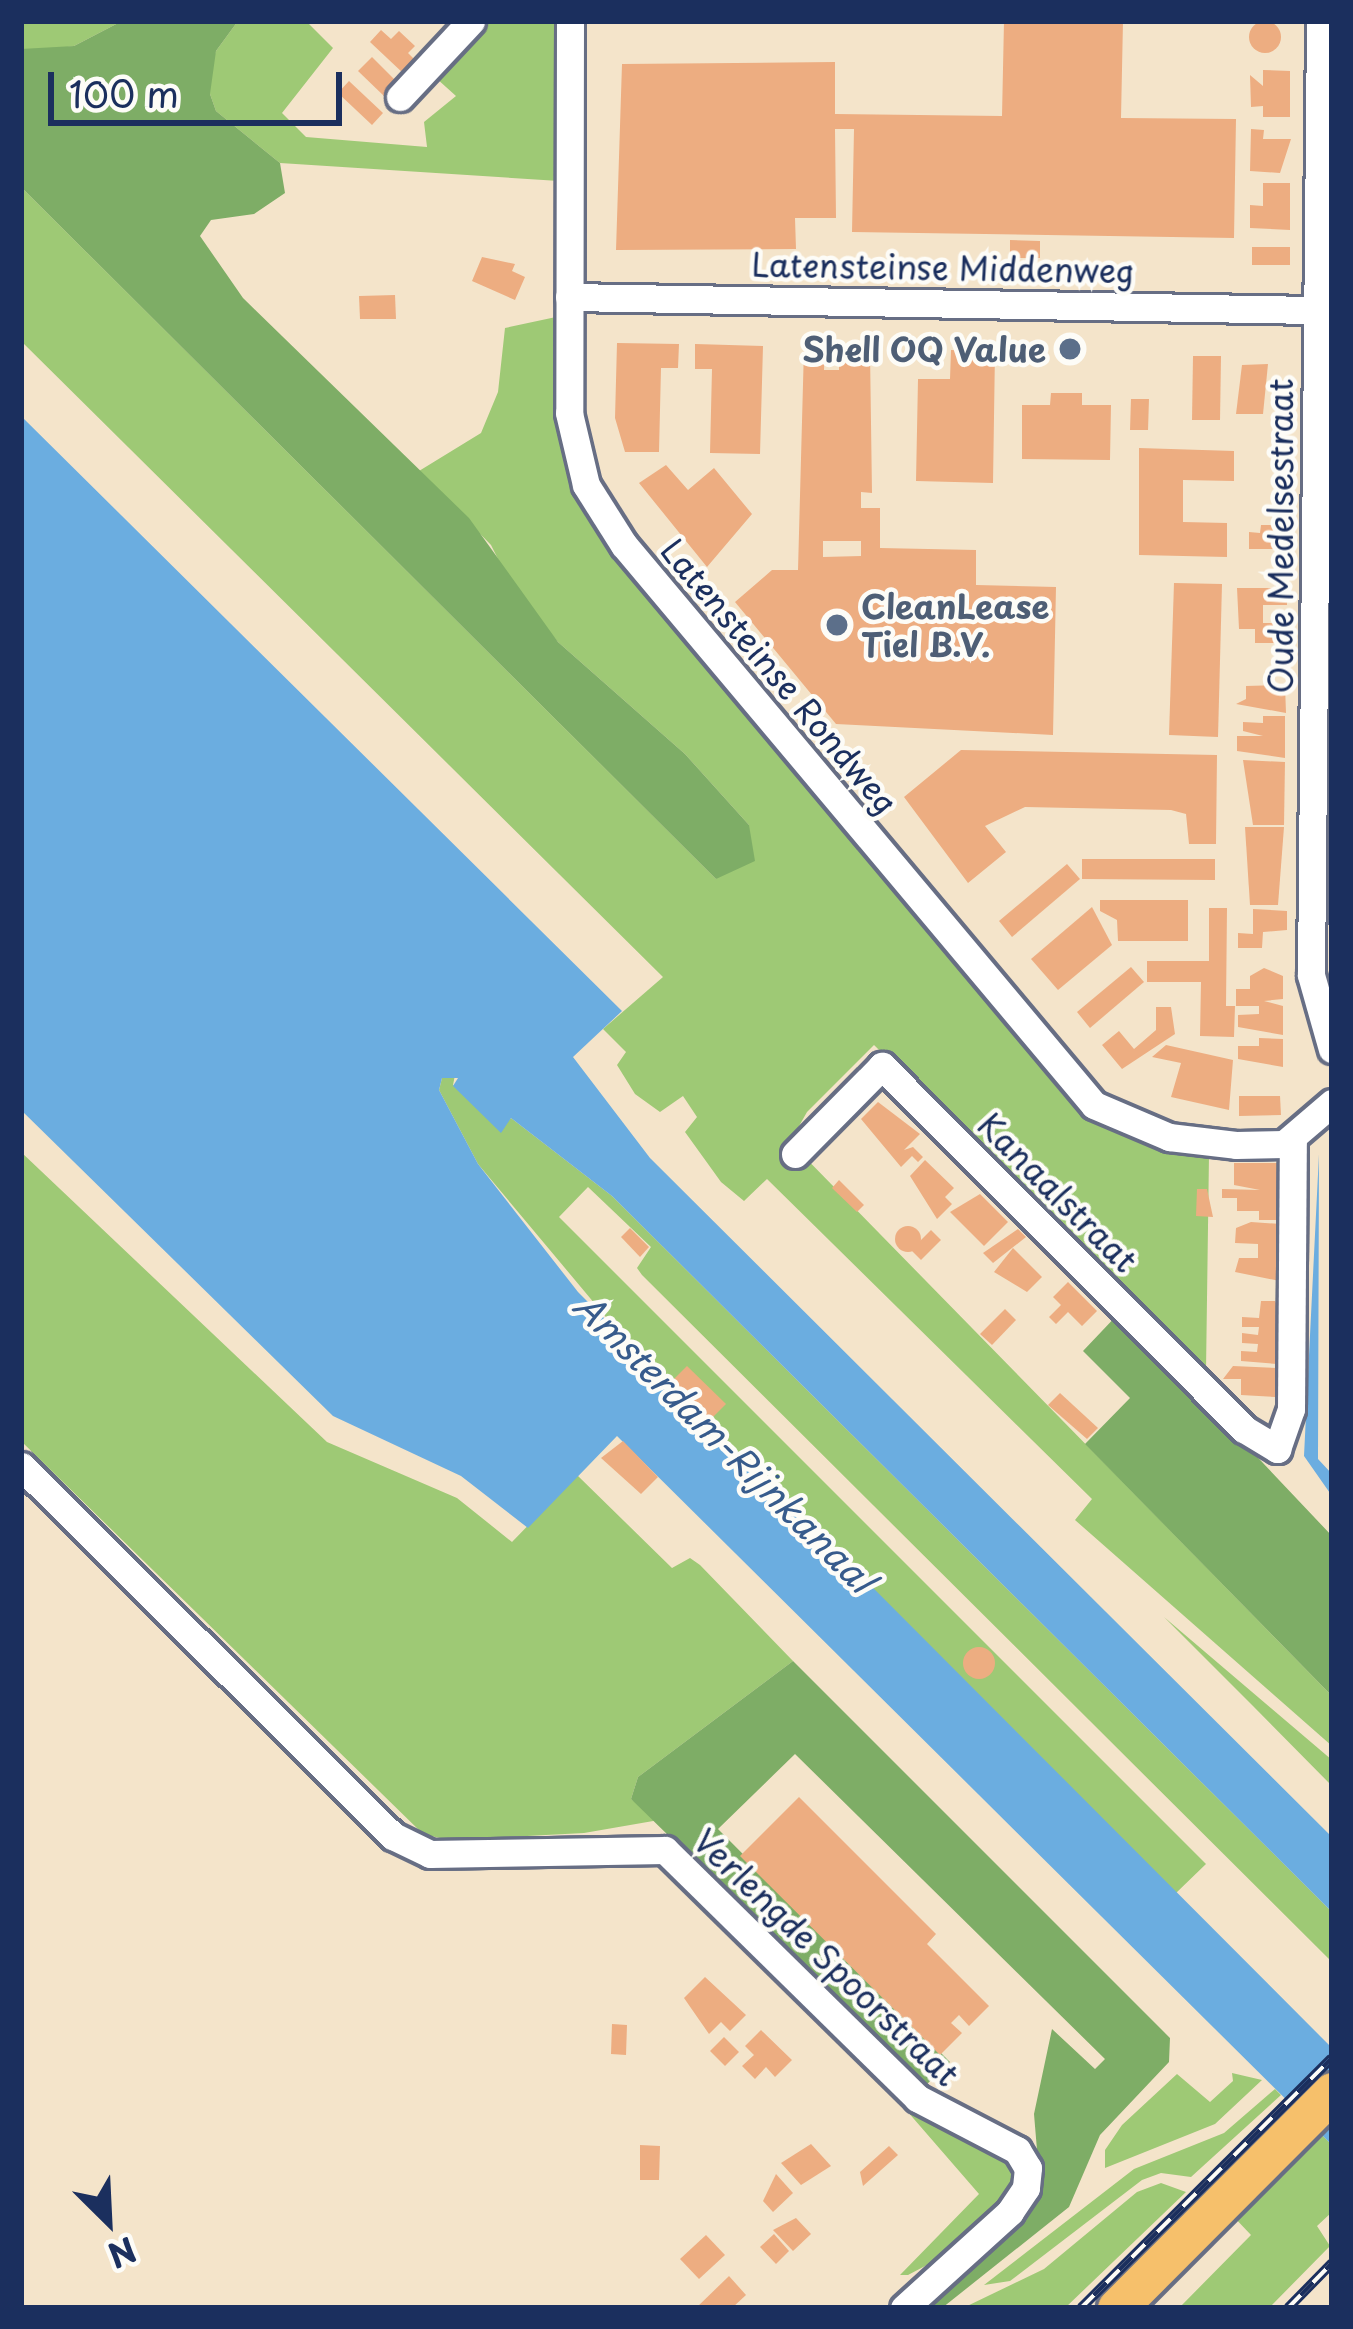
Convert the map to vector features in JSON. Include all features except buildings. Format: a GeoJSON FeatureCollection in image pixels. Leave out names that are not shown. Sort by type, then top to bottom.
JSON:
{"type":"FeatureCollection","features":[{"type":"Feature","properties":{"kind":"highway"},"geometry":{"type":"LineString","coordinates":[[1155,2308],[1198,2246],[1332,2092]]}},
{"type":"Feature","properties":{"kind":"highway"},"geometry":{"type":"LineString","coordinates":[[1117,2308],[1198,2246],[1332,2129]]}},
{"type":"Feature","properties":{"kind":"street"},"geometry":{"type":"LineString","coordinates":[[400,97],[471,21]]}},
{"type":"Feature","properties":{"kind":"street","name":"Latensteinse Rondweg"},"geometry":{"type":"LineString","coordinates":[[569,21],[571,437],[596,502],[1063,1074],[1094,1105],[1168,1137],[1236,1145],[1293,1139]]}},
{"type":"Feature","properties":{"kind":"street","name":"Oude Medelsestraat"},"geometry":{"type":"LineString","coordinates":[[1324,24],[1316,310],[1325,549],[1311,975],[1332,1048]]}},
{"type":"Feature","properties":{"kind":"street","name":"Latensteinse Middenweg"},"geometry":{"type":"LineString","coordinates":[[568,297],[1316,310]]}},
{"type":"Feature","properties":{"kind":"street","name":"Kanaalstraat"},"geometry":{"type":"LineString","coordinates":[[795,1154],[882,1066],[1244,1429],[1277,1449],[1291,1409],[1293,1139]]}},
{"type":"Feature","properties":{"kind":"street"},"geometry":{"type":"LineString","coordinates":[[1293,1139],[1332,1103]]}},
{"type":"Feature","properties":{"kind":"street","name":"Verlengde Spoorstraat"},"geometry":{"type":"LineString","coordinates":[[21,1466],[393,1836],[430,1854],[665,1850],[917,2098],[1018,2150],[1028,2168],[1026,2188],[1010,2212],[904,2308]]}},
{"type":"Feature","properties":{"kind":"green space"},"geometry":{"type":"Polygon","coordinates":[[[21,21],[122,21],[74,46],[47,50],[21,49],[21,21]]]}},
{"type":"Feature","properties":{"kind":"green space"},"geometry":{"type":"Polygon","coordinates":[[[122,21],[238,21],[216,51],[210,94],[216,111],[280,163],[285,193],[254,214],[211,220],[200,236],[243,298],[469,518],[558,642],[685,754],[749,825],[755,861],[716,879],[21,187],[21,49],[74,46],[122,21]]]}},
{"type":"Feature","properties":{"kind":"green space"},"geometry":{"type":"Polygon","coordinates":[[[238,21],[306,21],[333,48],[282,113],[306,137],[427,147],[424,122],[456,96],[436,78],[490,21],[560,21],[559,181],[280,163],[216,111],[210,94],[206,78],[216,51],[238,21]]]}},
{"type":"Feature","properties":{"kind":"green space"},"geometry":{"type":"Polygon","coordinates":[[[21,187],[716,879],[749,825],[685,754],[558,642],[514,591],[491,545],[419,471],[481,433],[498,392],[505,328],[556,317],[558,412],[583,504],[1063,1095],[1157,1149],[1209,1155],[1206,1371],[874,1045],[807,1112],[790,1142],[1332,1696],[1332,1746],[1075,1520],[1092,1499],[767,1179],[744,1201],[721,1182],[685,1132],[697,1117],[683,1096],[660,1112],[635,1094],[617,1065],[626,1052],[603,1029],[663,977],[21,341],[21,187]]]}},
{"type":"Feature","properties":{"kind":"green space"},"geometry":{"type":"Polygon","coordinates":[[[455,1075],[453,1085],[505,1124],[511,1118],[612,1196],[1332,1912],[1332,1962],[642,1275],[637,1268],[651,1247],[588,1187],[559,1217],[1206,1864],[1176,1893],[646,1365],[478,1164],[439,1090],[442,1078],[455,1075]]]}},
{"type":"Feature","properties":{"kind":"green space"},"geometry":{"type":"Polygon","coordinates":[[[21,1152],[327,1442],[457,1498],[512,1542],[577,1475],[672,1568],[690,1558],[700,1565],[793,1661],[638,1777],[631,1799],[659,1820],[584,1833],[448,1840],[423,1834],[21,1441],[21,1152]]]}},
{"type":"Feature","properties":{"kind":"green space"},"geometry":{"type":"Polygon","coordinates":[[[1120,1312],[1332,1536],[1332,1696],[1085,1444],[1130,1398],[1083,1351],[1120,1312]]]}},
{"type":"Feature","properties":{"kind":"green space"},"geometry":{"type":"Polygon","coordinates":[[[1164,1617],[1332,1760],[1332,1786],[1253,1706],[1164,1617]]]}},
{"type":"Feature","properties":{"kind":"green space"},"geometry":{"type":"Polygon","coordinates":[[[793,1661],[1170,2038],[1169,2062],[1100,2135],[1069,2207],[942,2308],[921,2300],[1040,2186],[1034,2114],[1052,2029],[1095,2069],[1105,2059],[795,1754],[718,1829],[950,2062],[925,2086],[631,1799],[638,1777],[793,1661]]]}},
{"type":"Feature","properties":{"kind":"green space"},"geometry":{"type":"Polygon","coordinates":[[[1232,2073],[1262,2080],[1215,2124],[1105,2168],[1105,2150],[1122,2125],[1177,2074],[1210,2102],[1233,2081],[1232,2073]]]}},
{"type":"Feature","properties":{"kind":"green space"},"geometry":{"type":"Polygon","coordinates":[[[1275,2089],[1281,2095],[1191,2177],[1161,2173],[1142,2180],[1010,2281],[984,2285],[1134,2169],[1224,2133],[1275,2089]]]}},
{"type":"Feature","properties":{"kind":"green space"},"geometry":{"type":"Polygon","coordinates":[[[894,2096],[1017,2157],[1016,2195],[944,2256],[908,2275],[900,2275],[979,2194],[894,2096]]]}},
{"type":"Feature","properties":{"kind":"green space"},"geometry":{"type":"Polygon","coordinates":[[[1317,2130],[1332,2145],[1332,2212],[1317,2226],[1330,2246],[1269,2308],[1179,2308],[1251,2235],[1232,2215],[1317,2130]]]}},
{"type":"Feature","properties":{"kind":"green space"},"geometry":{"type":"Polygon","coordinates":[[[1161,2183],[1186,2192],[1065,2308],[963,2308],[1044,2269],[1137,2192],[1161,2183]]]}},
{"type":"Feature","properties":{"kind":"water","name":"Amsterdam-Rijnkanaal"},"geometry":{"type":"Polygon","coordinates":[[[21,416],[622,1011],[573,1057],[650,1158],[1332,1837],[1332,1912],[612,1196],[511,1118],[501,1133],[453,1086],[458,1078],[442,1078],[439,1090],[478,1164],[578,1292],[1332,2048],[1332,2145],[617,1436],[528,1528],[461,1476],[333,1416],[21,1110],[21,416]]]}},
{"type":"Feature","properties":{"kind":"water"},"geometry":{"type":"Polygon","coordinates":[[[1319,1154],[1318,1459],[1332,1474],[1332,1496],[1304,1456],[1319,1154]]]}},
{"type":"Feature","properties":{"kind":"railway"},"geometry":{"type":"LineString","coordinates":[[1081,2308],[1332,2058]]}},
{"type":"Feature","properties":{"kind":"railway"},"geometry":{"type":"LineString","coordinates":[[1288,2308],[1332,2263]]}},
{"type":"Feature","properties":{"kind":"place","name":"Shell OQ Value"},"geometry":{"type":"Point","coordinates":[1070,349]}},
{"type":"Feature","properties":{"kind":"place","name":"CleanLease Tiel B.V."},"geometry":{"type":"Point","coordinates":[837,625]}}]}
